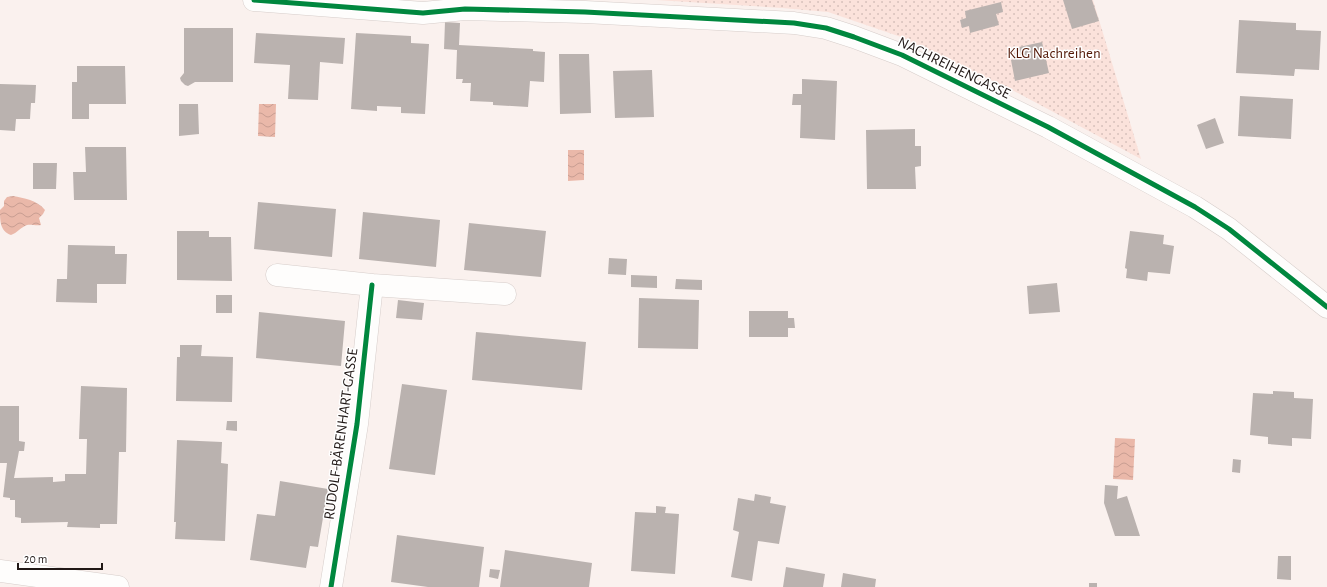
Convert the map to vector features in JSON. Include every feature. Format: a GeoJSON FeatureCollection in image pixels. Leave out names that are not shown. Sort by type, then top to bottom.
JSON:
{"type":"FeatureCollection","features":[{"type":"Feature","properties":{"kind":"street","name":"NACHREIHENGASSE"},"geometry":{"type":"LineString","coordinates":[[254,0],[423,13],[456,4],[794,23],[826,28],[902,55],[1048,127],[1195,207],[1229,229],[1327,307]]}},
{"type":"Feature","properties":{"kind":"street"},"geometry":{"type":"LineString","coordinates":[[277,275],[372,285],[505,294]]}},
{"type":"Feature","properties":{"kind":"street","name":"RUDOLF-BÄRENHART-GASSE"},"geometry":{"type":"LineString","coordinates":[[331,587],[357,424],[372,285]]}},
{"type":"Feature","properties":{"kind":"street"},"geometry":{"type":"LineString","coordinates":[[0,571],[118,587]]}},
{"type":"Feature","properties":{"kind":"green space","name":"KLG Nachreihen"},"geometry":{"type":"Polygon","coordinates":[[[656,0],[1093,0],[1141,159],[1014,91],[901,37],[828,12],[656,0]]]}},
{"type":"Feature","properties":{"kind":"water"},"geometry":{"type":"Polygon","coordinates":[[[259,104],[276,104],[275,137],[258,136],[259,104]]]}},
{"type":"Feature","properties":{"kind":"water"},"geometry":{"type":"Polygon","coordinates":[[[568,150],[584,150],[584,180],[568,181],[568,150]]]}},
{"type":"Feature","properties":{"kind":"water"},"geometry":{"type":"Polygon","coordinates":[[[13,196],[30,200],[45,210],[39,218],[41,225],[27,225],[11,235],[5,231],[1,222],[0,210],[4,206],[4,201],[7,197],[13,196]]]}},
{"type":"Feature","properties":{"kind":"water"},"geometry":{"type":"Polygon","coordinates":[[[1115,438],[1135,439],[1133,480],[1113,479],[1115,438]]]}},
{"type":"Feature","properties":{"kind":"building"},"geometry":{"type":"Polygon","coordinates":[[[1063,0],[1092,0],[1099,21],[1072,29],[1063,0]]]}},
{"type":"Feature","properties":{"kind":"building"},"geometry":{"type":"Polygon","coordinates":[[[1001,2],[1003,12],[996,14],[999,25],[970,33],[969,26],[962,28],[960,20],[966,18],[965,11],[1001,2]]]}},
{"type":"Feature","properties":{"kind":"building"},"geometry":{"type":"Polygon","coordinates":[[[1239,20],[1296,23],[1296,30],[1321,31],[1319,70],[1295,69],[1294,76],[1236,73],[1239,20]]]}},
{"type":"Feature","properties":{"kind":"building"},"geometry":{"type":"Polygon","coordinates":[[[445,22],[460,23],[459,45],[533,49],[533,51],[545,52],[544,82],[530,81],[528,107],[493,105],[493,102],[470,101],[471,83],[462,83],[463,79],[456,79],[457,50],[444,49],[445,22]]]}},
{"type":"Feature","properties":{"kind":"building"},"geometry":{"type":"Polygon","coordinates":[[[184,28],[233,28],[233,82],[195,82],[188,86],[181,81],[180,78],[184,73],[184,28]]]}},
{"type":"Feature","properties":{"kind":"building"},"geometry":{"type":"Polygon","coordinates":[[[256,33],[345,38],[343,64],[320,62],[318,100],[288,99],[290,65],[254,63],[256,33]]]}},
{"type":"Feature","properties":{"kind":"building"},"geometry":{"type":"Polygon","coordinates":[[[356,33],[411,36],[411,43],[429,44],[425,114],[401,113],[401,107],[377,106],[377,111],[351,109],[356,33]]]}},
{"type":"Feature","properties":{"kind":"building"},"geometry":{"type":"Polygon","coordinates":[[[1042,42],[1049,73],[1015,81],[1011,60],[1021,57],[1019,47],[1042,42]]]}},
{"type":"Feature","properties":{"kind":"building"},"geometry":{"type":"Polygon","coordinates":[[[559,54],[589,54],[591,113],[560,114],[559,54]]]}},
{"type":"Feature","properties":{"kind":"building"},"geometry":{"type":"Polygon","coordinates":[[[77,66],[125,66],[126,104],[89,104],[89,119],[72,119],[72,82],[77,82],[77,66]]]}},
{"type":"Feature","properties":{"kind":"building"},"geometry":{"type":"Polygon","coordinates":[[[652,70],[654,117],[615,118],[613,71],[652,70]]]}},
{"type":"Feature","properties":{"kind":"building"},"geometry":{"type":"Polygon","coordinates":[[[802,79],[837,81],[835,140],[800,138],[801,105],[792,105],[793,94],[802,94],[802,79]]]}},
{"type":"Feature","properties":{"kind":"building"},"geometry":{"type":"Polygon","coordinates":[[[0,84],[36,85],[35,103],[31,103],[30,119],[16,119],[15,131],[0,130],[0,84]]]}},
{"type":"Feature","properties":{"kind":"building"},"geometry":{"type":"Polygon","coordinates":[[[1240,96],[1293,99],[1291,139],[1238,136],[1240,96]]]}},
{"type":"Feature","properties":{"kind":"building"},"geometry":{"type":"Polygon","coordinates":[[[179,104],[198,104],[199,134],[179,136],[179,104]]]}},
{"type":"Feature","properties":{"kind":"building"},"geometry":{"type":"Polygon","coordinates":[[[1215,118],[1224,143],[1206,149],[1197,125],[1215,118]]]}},
{"type":"Feature","properties":{"kind":"building"},"geometry":{"type":"Polygon","coordinates":[[[915,129],[915,146],[921,146],[921,166],[915,167],[916,189],[867,189],[866,130],[915,129]]]}},
{"type":"Feature","properties":{"kind":"building"},"geometry":{"type":"Polygon","coordinates":[[[85,147],[126,147],[127,200],[74,200],[73,172],[86,172],[85,147]]]}},
{"type":"Feature","properties":{"kind":"building"},"geometry":{"type":"Polygon","coordinates":[[[33,163],[57,163],[56,189],[33,189],[33,163]]]}},
{"type":"Feature","properties":{"kind":"building"},"geometry":{"type":"Polygon","coordinates":[[[258,202],[336,209],[332,257],[254,249],[258,202]]]}},
{"type":"Feature","properties":{"kind":"building"},"geometry":{"type":"Polygon","coordinates":[[[363,212],[440,220],[436,267],[359,259],[363,212]]]}},
{"type":"Feature","properties":{"kind":"building"},"geometry":{"type":"Polygon","coordinates":[[[469,223],[546,231],[541,277],[464,270],[469,223]]]}},
{"type":"Feature","properties":{"kind":"building"},"geometry":{"type":"Polygon","coordinates":[[[177,231],[209,231],[209,237],[231,237],[232,281],[177,280],[177,231]]]}},
{"type":"Feature","properties":{"kind":"building"},"geometry":{"type":"Polygon","coordinates":[[[1130,231],[1164,235],[1163,244],[1174,246],[1170,274],[1148,272],[1147,281],[1126,278],[1127,269],[1125,268],[1130,231]]]}},
{"type":"Feature","properties":{"kind":"building"},"geometry":{"type":"Polygon","coordinates":[[[68,245],[115,246],[115,254],[127,254],[126,284],[97,284],[97,303],[56,302],[57,279],[67,279],[68,245]]]}},
{"type":"Feature","properties":{"kind":"building"},"geometry":{"type":"Polygon","coordinates":[[[609,258],[627,259],[626,275],[608,274],[609,258]]]}},
{"type":"Feature","properties":{"kind":"building"},"geometry":{"type":"Polygon","coordinates":[[[631,275],[657,276],[657,288],[631,287],[631,275]]]}},
{"type":"Feature","properties":{"kind":"building"},"geometry":{"type":"Polygon","coordinates":[[[676,279],[702,280],[702,290],[675,289],[676,279]]]}},
{"type":"Feature","properties":{"kind":"building"},"geometry":{"type":"Polygon","coordinates":[[[1057,283],[1060,312],[1029,314],[1027,286],[1057,283]]]}},
{"type":"Feature","properties":{"kind":"building"},"geometry":{"type":"Polygon","coordinates":[[[216,295],[232,295],[232,313],[216,313],[216,295]]]}},
{"type":"Feature","properties":{"kind":"building"},"geometry":{"type":"Polygon","coordinates":[[[639,298],[699,300],[698,349],[638,348],[639,298]]]}},
{"type":"Feature","properties":{"kind":"building"},"geometry":{"type":"Polygon","coordinates":[[[398,300],[424,303],[422,320],[396,318],[398,300]]]}},
{"type":"Feature","properties":{"kind":"building"},"geometry":{"type":"Polygon","coordinates":[[[749,311],[788,311],[788,318],[794,318],[795,328],[788,328],[788,337],[749,337],[749,311]]]}},
{"type":"Feature","properties":{"kind":"building"},"geometry":{"type":"Polygon","coordinates":[[[259,312],[345,321],[341,366],[256,358],[259,312]]]}},
{"type":"Feature","properties":{"kind":"building"},"geometry":{"type":"Polygon","coordinates":[[[476,332],[586,342],[582,390],[472,380],[476,332]]]}},
{"type":"Feature","properties":{"kind":"building"},"geometry":{"type":"Polygon","coordinates":[[[180,345],[202,345],[201,356],[233,357],[232,402],[176,401],[177,357],[180,357],[180,345]]]}},
{"type":"Feature","properties":{"kind":"building"},"geometry":{"type":"Polygon","coordinates":[[[402,384],[447,390],[435,475],[389,469],[402,384]]]}},
{"type":"Feature","properties":{"kind":"building"},"geometry":{"type":"Polygon","coordinates":[[[81,386],[127,388],[126,452],[119,452],[117,524],[100,524],[100,528],[67,527],[68,522],[21,523],[21,518],[15,517],[15,500],[10,500],[10,498],[3,497],[7,463],[0,463],[0,406],[19,406],[19,441],[25,442],[24,451],[19,451],[14,478],[53,477],[53,482],[65,481],[65,474],[86,474],[87,439],[79,439],[81,386]]]}},
{"type":"Feature","properties":{"kind":"building"},"geometry":{"type":"Polygon","coordinates":[[[1273,391],[1294,392],[1294,398],[1313,399],[1311,439],[1292,438],[1292,446],[1268,444],[1268,437],[1250,435],[1253,393],[1273,394],[1273,391]]]}},
{"type":"Feature","properties":{"kind":"building"},"geometry":{"type":"Polygon","coordinates":[[[227,421],[237,421],[237,431],[226,430],[227,421]]]}},
{"type":"Feature","properties":{"kind":"building"},"geometry":{"type":"Polygon","coordinates":[[[177,440],[222,442],[221,463],[228,464],[225,541],[175,539],[176,522],[174,522],[177,440]]]}},
{"type":"Feature","properties":{"kind":"building"},"geometry":{"type":"Polygon","coordinates":[[[1233,459],[1241,460],[1240,473],[1232,472],[1233,459]]]}},
{"type":"Feature","properties":{"kind":"building"},"geometry":{"type":"Polygon","coordinates":[[[280,481],[328,489],[318,547],[310,546],[306,568],[250,560],[257,514],[275,516],[280,481]]]}},
{"type":"Feature","properties":{"kind":"building"},"geometry":{"type":"Polygon","coordinates":[[[1105,485],[1118,486],[1117,499],[1127,496],[1140,536],[1115,536],[1104,503],[1105,485]]]}},
{"type":"Feature","properties":{"kind":"building"},"geometry":{"type":"Polygon","coordinates":[[[755,494],[771,497],[770,503],[786,506],[779,544],[758,541],[752,581],[731,577],[739,532],[733,530],[738,498],[754,501],[755,494]]]}},
{"type":"Feature","properties":{"kind":"building"},"geometry":{"type":"Polygon","coordinates":[[[656,506],[666,507],[665,513],[679,514],[675,574],[631,571],[635,512],[656,513],[656,506]]]}},
{"type":"Feature","properties":{"kind":"building"},"geometry":{"type":"Polygon","coordinates":[[[397,535],[484,547],[479,587],[428,587],[391,582],[397,535]]]}},
{"type":"Feature","properties":{"kind":"building"},"geometry":{"type":"Polygon","coordinates":[[[505,550],[592,563],[589,587],[500,587],[505,550]]]}},
{"type":"Feature","properties":{"kind":"building"},"geometry":{"type":"Polygon","coordinates":[[[1278,556],[1291,556],[1291,580],[1277,579],[1278,556]]]}},
{"type":"Feature","properties":{"kind":"building"},"geometry":{"type":"Polygon","coordinates":[[[786,567],[825,574],[823,587],[783,587],[786,567]]]}},
{"type":"Feature","properties":{"kind":"building"},"geometry":{"type":"Polygon","coordinates":[[[490,569],[500,570],[498,579],[489,577],[490,569]]]}},
{"type":"Feature","properties":{"kind":"building"},"geometry":{"type":"Polygon","coordinates":[[[843,573],[876,579],[875,587],[841,587],[843,573]]]}},
{"type":"Feature","properties":{"kind":"building"},"geometry":{"type":"Polygon","coordinates":[[[1089,583],[1097,583],[1097,587],[1089,587],[1089,583]]]}},
{"type":"Feature","properties":{"kind":"cycle path"},"geometry":{"type":"LineString","coordinates":[[254,0],[423,13],[465,9],[585,12],[794,23],[826,28],[902,55],[1048,127],[1195,207],[1229,229],[1327,307]]}},
{"type":"Feature","properties":{"kind":"cycle path"},"geometry":{"type":"LineString","coordinates":[[331,587],[357,424],[372,285]]}}]}
